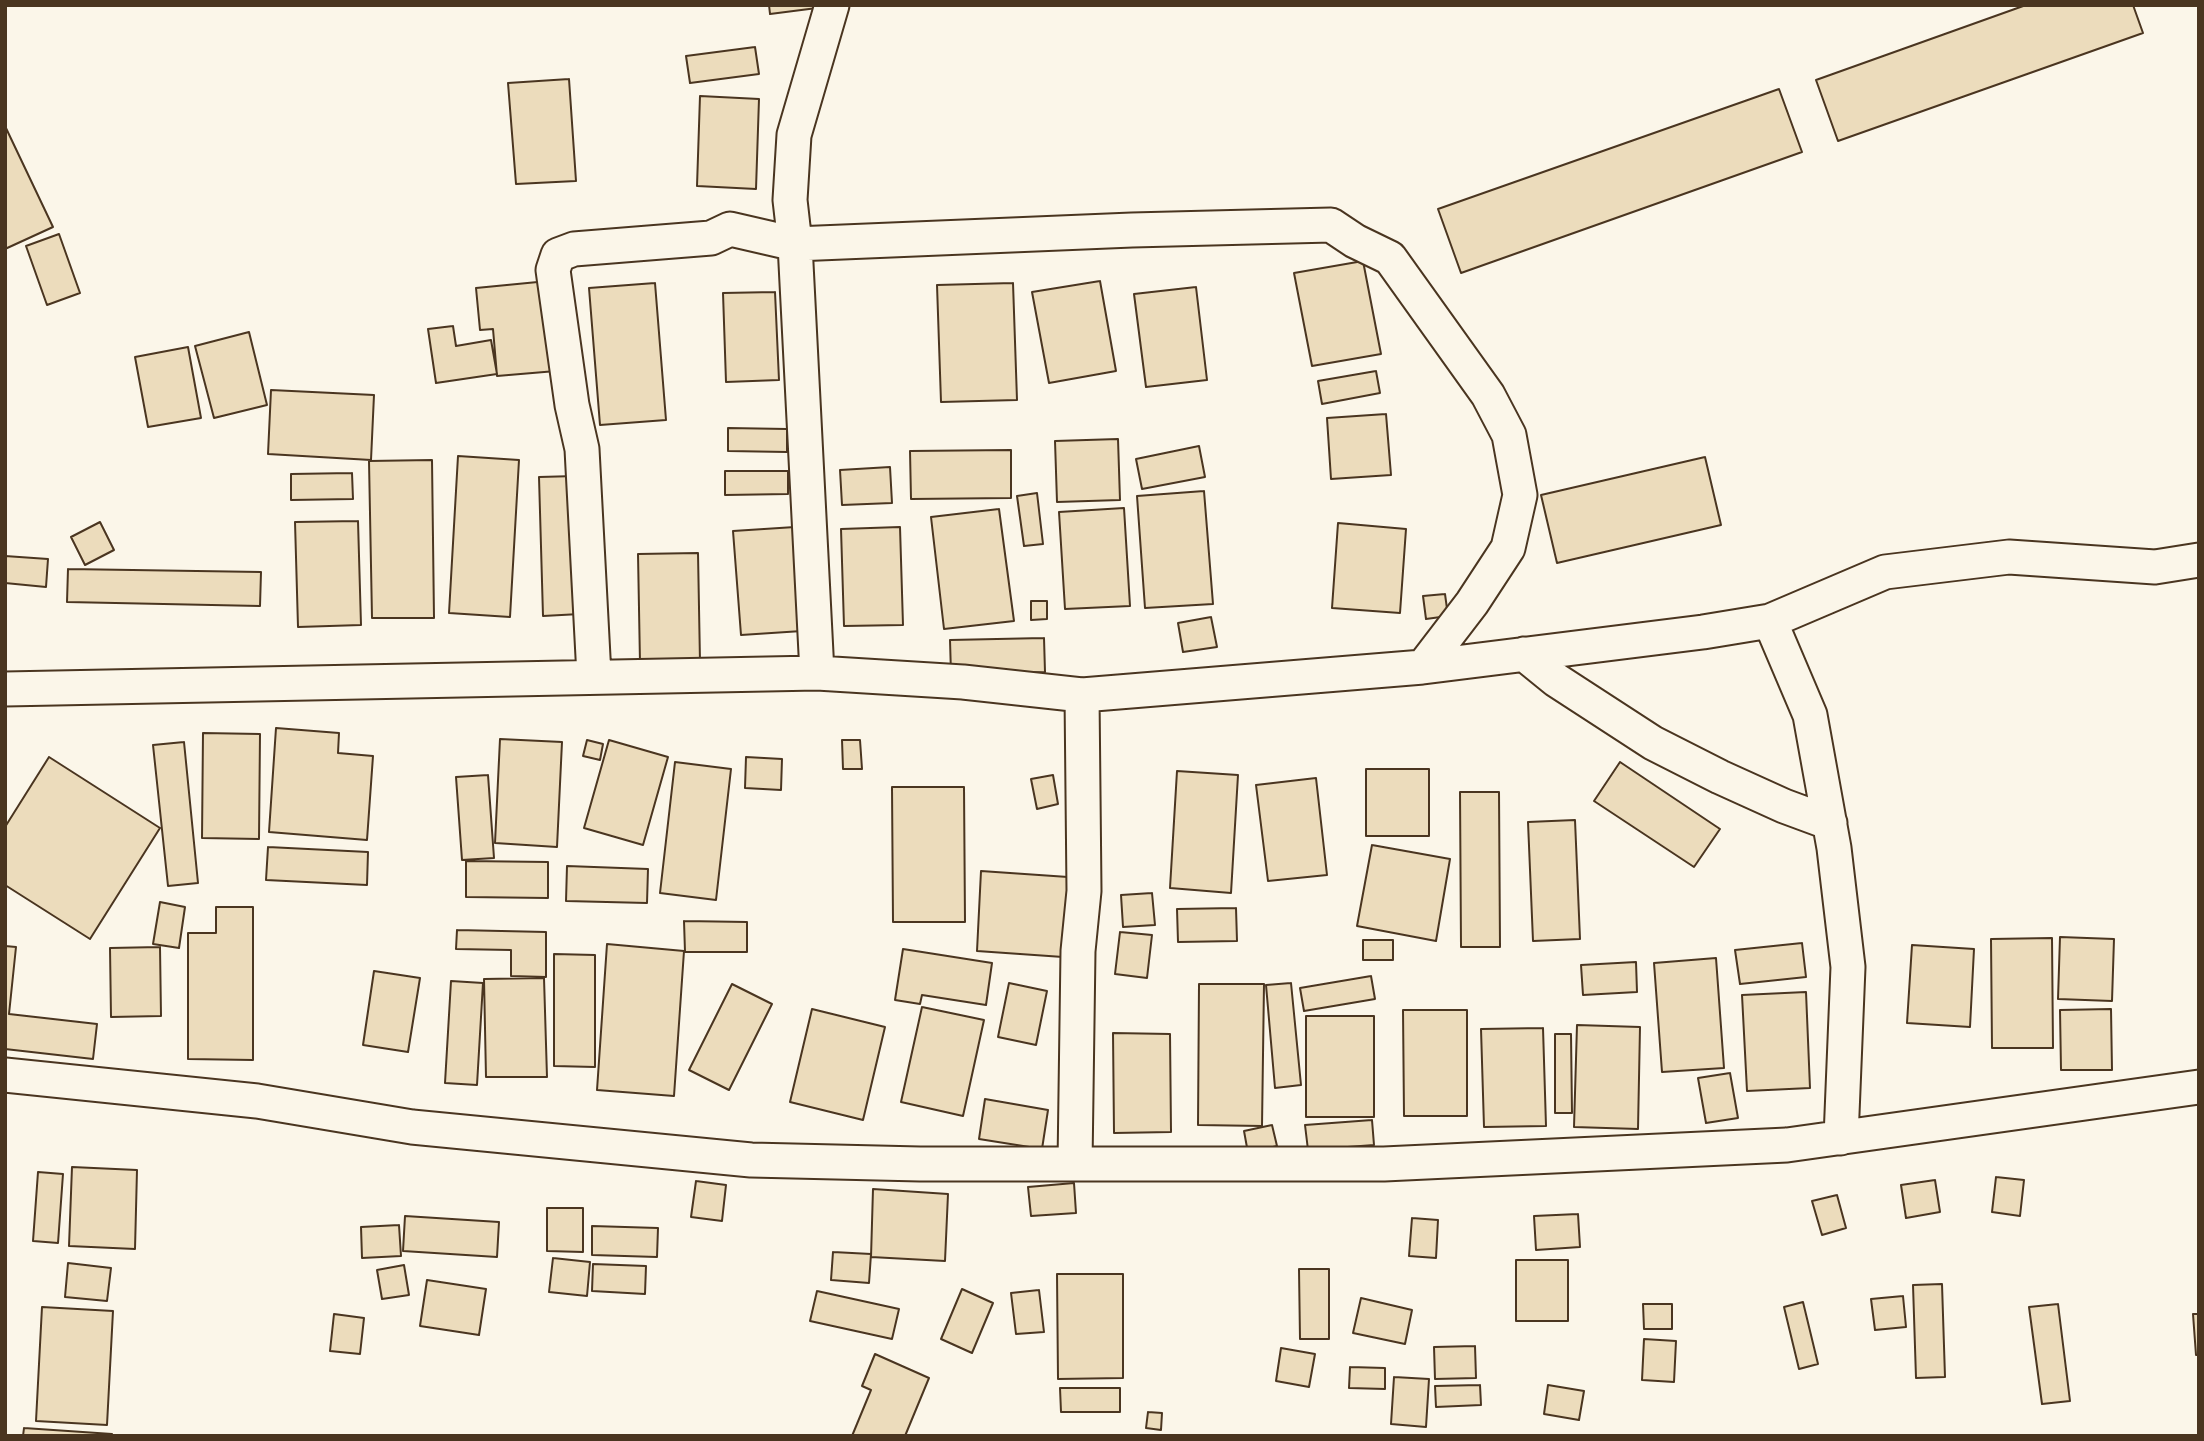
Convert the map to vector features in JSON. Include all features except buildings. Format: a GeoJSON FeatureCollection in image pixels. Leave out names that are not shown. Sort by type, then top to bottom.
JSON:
{"type":"FeatureCollection","features":[{"type":"Feature","properties":{"kind":"street"},"geometry":{"type":"LineString","coordinates":[[817,673],[795,244],[790,200],[793,135],[832,5]]}},
{"type":"Feature","properties":{"kind":"street"},"geometry":{"type":"LineString","coordinates":[[594,676],[582,449],[572,405],[553,270],[558,255],[575,249],[711,238],[730,229],[795,244],[1331,225],[1355,241],[1390,258],[1488,395],[1509,435],[1520,495],[1508,548],[1472,603],[1423,667]]}},
{"type":"Feature","properties":{"kind":"street"},"geometry":{"type":"LineString","coordinates":[[5,689],[817,673],[963,682],[1082,695],[1423,667],[1770,621],[1885,572],[2009,557],[2155,567],[2199,559]]}},
{"type":"Feature","properties":{"kind":"street"},"geometry":{"type":"LineString","coordinates":[[1770,621],[1810,715],[1830,823],[1848,967],[1841,1138]]}},
{"type":"Feature","properties":{"kind":"street"},"geometry":{"type":"LineString","coordinates":[[1524,654],[1556,680],[1653,743],[1741,787],[1830,823]]}},
{"type":"Feature","properties":{"kind":"street"},"geometry":{"type":"LineString","coordinates":[[1075,1164],[1078,951],[1084,891],[1082,695]]}},
{"type":"Feature","properties":{"kind":"street"},"geometry":{"type":"LineString","coordinates":[[5,1075],[257,1101],[412,1127],[751,1160],[920,1164],[1384,1164],[1787,1145],[2199,1087]]}}]}
